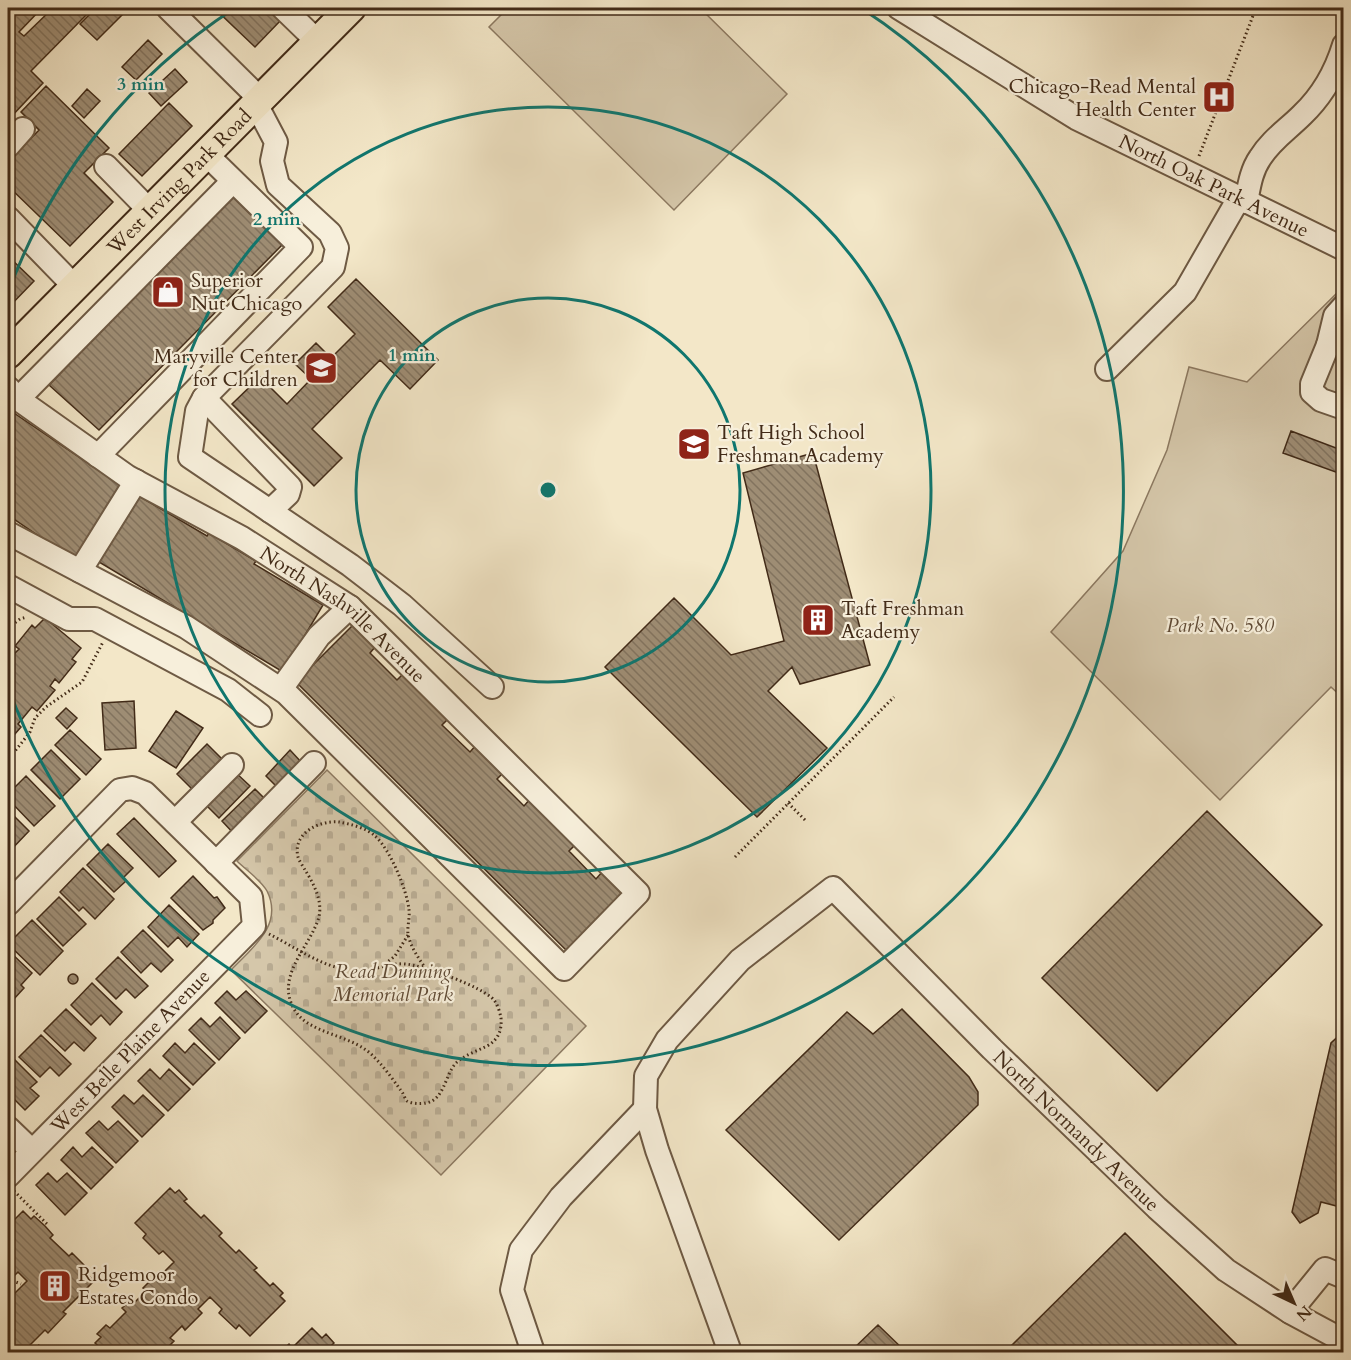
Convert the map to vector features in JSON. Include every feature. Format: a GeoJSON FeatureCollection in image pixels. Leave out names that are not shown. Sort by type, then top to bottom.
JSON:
{"type":"FeatureCollection","features":[{"type":"Feature","properties":{"kind":"main road","name":"West Irving Park Road"},"geometry":{"type":"LineString","coordinates":[[8,354],[351,8]]}},
{"type":"Feature","properties":{"kind":"street"},"geometry":{"type":"LineString","coordinates":[[168,8],[258,101],[276,142],[272,161],[278,185],[330,233],[338,248],[333,267],[204,398],[197,411],[190,457],[350,565],[402,605],[492,687]]}},
{"type":"Feature","properties":{"kind":"street"},"geometry":{"type":"LineString","coordinates":[[283,8],[317,41]]}},
{"type":"Feature","properties":{"kind":"street","name":"North Oak Park Avenue"},"geometry":{"type":"LineString","coordinates":[[908,10],[1076,118],[1344,249]]}},
{"type":"Feature","properties":{"kind":"street"},"geometry":{"type":"LineString","coordinates":[[1107,369],[1185,292],[1243,200],[1258,160],[1274,139],[1303,115],[1324,89],[1344,45]]}},
{"type":"Feature","properties":{"kind":"street"},"geometry":{"type":"LineString","coordinates":[[98,456],[301,247],[206,154]]}},
{"type":"Feature","properties":{"kind":"street"},"geometry":{"type":"LineString","coordinates":[[106,166],[150,211]]}},
{"type":"Feature","properties":{"kind":"street"},"geometry":{"type":"LineString","coordinates":[[13,394],[233,181]]}},
{"type":"Feature","properties":{"kind":"street"},"geometry":{"type":"LineString","coordinates":[[8,218],[75,287]]}},
{"type":"Feature","properties":{"kind":"street"},"geometry":{"type":"LineString","coordinates":[[1344,306],[1335,316],[1335,348],[1312,384],[1312,392],[1322,400],[1344,408]]}},
{"type":"Feature","properties":{"kind":"street","name":"North Nashville Avenue"},"geometry":{"type":"LineString","coordinates":[[13,394],[136,481],[242,538],[350,607],[638,892],[564,969],[281,689]]}},
{"type":"Feature","properties":{"kind":"street"},"geometry":{"type":"LineString","coordinates":[[204,398],[290,487],[288,494],[270,511]]}},
{"type":"Feature","properties":{"kind":"street"},"geometry":{"type":"LineString","coordinates":[[80,572],[136,481]]}},
{"type":"Feature","properties":{"kind":"street"},"geometry":{"type":"LineString","coordinates":[[8,533],[186,627],[281,689],[319,636],[350,607]]}},
{"type":"Feature","properties":{"kind":"street"},"geometry":{"type":"LineString","coordinates":[[12,596],[66,626],[95,619],[228,690],[260,715]]}},
{"type":"Feature","properties":{"kind":"street"},"geometry":{"type":"LineString","coordinates":[[216,863],[314,763]]}},
{"type":"Feature","properties":{"kind":"street"},"geometry":{"type":"LineString","coordinates":[[175,822],[232,765]]}},
{"type":"Feature","properties":{"kind":"street"},"geometry":{"type":"LineString","coordinates":[[8,904],[120,790],[132,788],[145,793],[251,897],[254,926]]}},
{"type":"Feature","properties":{"kind":"street","name":"North Normandy Avenue"},"geometry":{"type":"LineString","coordinates":[[645,1109],[646,1076],[667,1040],[740,960],[833,888],[992,1049],[1157,1208],[1226,1270],[1290,1312],[1344,1341]]}},
{"type":"Feature","properties":{"kind":"street","name":"West Belle Plaine Avenue"},"geometry":{"type":"LineString","coordinates":[[10,1183],[32,1151],[254,926]]}},
{"type":"Feature","properties":{"kind":"street"},"geometry":{"type":"LineString","coordinates":[[533,1353],[512,1290],[521,1250],[561,1197],[645,1109]]}},
{"type":"Feature","properties":{"kind":"street"},"geometry":{"type":"LineString","coordinates":[[645,1109],[657,1150],[730,1353]]}},
{"type":"Feature","properties":{"kind":"street"},"geometry":{"type":"LineString","coordinates":[[8,1128],[32,1151]]}},
{"type":"Feature","properties":{"kind":"street"},"geometry":{"type":"LineString","coordinates":[[1290,1312],[1325,1269],[1344,1277]]}},
{"type":"Feature","properties":{"kind":"path"},"geometry":{"type":"LineString","coordinates":[[1199,156],[1256,8]]}},
{"type":"Feature","properties":{"kind":"path"},"geometry":{"type":"LineString","coordinates":[[8,755],[15,751],[23,741],[30,732],[35,718],[46,707],[82,682],[110,627]]}},
{"type":"Feature","properties":{"kind":"path"},"geometry":{"type":"LineString","coordinates":[[735,857],[894,697]]}},
{"type":"Feature","properties":{"kind":"path"},"geometry":{"type":"LineString","coordinates":[[788,803],[807,822]]}},
{"type":"Feature","properties":{"kind":"path"},"geometry":{"type":"LineString","coordinates":[[254,926],[302,951],[335,967],[366,971],[384,965],[408,964],[479,988],[494,1000],[502,1027],[494,1042],[457,1063],[449,1071],[438,1097],[429,1103],[418,1103],[408,1101],[375,1057],[366,1049],[349,1039],[313,1027],[297,1015],[290,1002],[288,989],[290,975],[302,951],[318,920],[320,907],[315,888],[298,857],[298,847],[304,835],[313,826],[324,822],[345,823],[365,830],[381,843],[407,896],[408,935],[426,969]]}},
{"type":"Feature","properties":{"kind":"path"},"geometry":{"type":"LineString","coordinates":[[384,965],[395,956],[408,935]]}},
{"type":"Feature","properties":{"kind":"path"},"geometry":{"type":"LineString","coordinates":[[10,1183],[47,1224],[45,1226]]}},
{"type":"Feature","properties":{"kind":"path"},"geometry":{"type":"LineString","coordinates":[[8,1279],[21,1284]]}},
{"type":"Feature","properties":{"kind":"path"},"geometry":{"type":"LineString","coordinates":[[32,1353],[41,1344]]}},
{"type":"Feature","properties":{"kind":"green space"},"geometry":{"type":"Polygon","coordinates":[[[508,8],[700,8],[787,94],[674,210],[489,27],[508,8]]]}},
{"type":"Feature","properties":{"kind":"green space","name":"Park No. 580"},"geometry":{"type":"Polygon","coordinates":[[[1343,287],[1343,698],[1331,687],[1220,800],[1051,632],[1123,551],[1167,450],[1189,367],[1247,382],[1343,287]]]}},
{"type":"Feature","properties":{"kind":"green space","name":"Read Dunning Memorial Park"},"geometry":{"type":"Polygon","coordinates":[[[327,770],[586,1026],[441,1175],[231,970],[263,935],[272,915],[267,891],[237,861],[327,770]]]}},
{"type":"Feature","properties":{"kind":"building"},"geometry":{"type":"Polygon","coordinates":[[[8,8],[42,8],[19,32],[24,36],[53,8],[93,8],[31,71],[43,83],[8,120],[8,8]]]}},
{"type":"Feature","properties":{"kind":"building"},"geometry":{"type":"Polygon","coordinates":[[[96,8],[119,8],[124,13],[97,40],[80,24],[96,8]]]}},
{"type":"Feature","properties":{"kind":"building"},"geometry":{"type":"Polygon","coordinates":[[[214,8],[270,8],[281,20],[255,47],[214,8]]]}},
{"type":"Feature","properties":{"kind":"building"},"geometry":{"type":"Polygon","coordinates":[[[148,40],[162,54],[136,80],[122,67],[148,40]]]}},
{"type":"Feature","properties":{"kind":"building"},"geometry":{"type":"Polygon","coordinates":[[[175,69],[187,82],[161,106],[149,93],[175,69]]]}},
{"type":"Feature","properties":{"kind":"building"},"geometry":{"type":"Polygon","coordinates":[[[46,86],[109,148],[84,173],[113,202],[70,246],[8,186],[8,162],[39,130],[21,112],[46,86]]]}},
{"type":"Feature","properties":{"kind":"building"},"geometry":{"type":"Polygon","coordinates":[[[87,89],[100,101],[84,118],[72,106],[87,89]]]}},
{"type":"Feature","properties":{"kind":"building"},"geometry":{"type":"Polygon","coordinates":[[[169,103],[192,126],[142,176],[119,154],[169,103]]]}},
{"type":"Feature","properties":{"kind":"building"},"geometry":{"type":"Polygon","coordinates":[[[234,194],[284,243],[99,430],[49,385],[234,194]]]}},
{"type":"Feature","properties":{"kind":"building"},"geometry":{"type":"Polygon","coordinates":[[[8,256],[34,281],[8,308],[8,256]]]}},
{"type":"Feature","properties":{"kind":"building"},"geometry":{"type":"Polygon","coordinates":[[[356,279],[438,360],[410,389],[380,360],[312,429],[342,458],[314,486],[232,404],[260,377],[287,404],[311,379],[295,364],[316,343],[331,358],[355,334],[328,307],[356,279]]]}},
{"type":"Feature","properties":{"kind":"building"},"geometry":{"type":"Polygon","coordinates":[[[8,409],[126,489],[77,562],[8,515],[8,409]]]}},
{"type":"Feature","properties":{"kind":"building"},"geometry":{"type":"Polygon","coordinates":[[[1291,431],[1344,451],[1344,475],[1283,453],[1291,431]]]}},
{"type":"Feature","properties":{"kind":"building","name":"Taft Freshman Academy"},"geometry":{"type":"Polygon","coordinates":[[[813,453],[870,665],[800,684],[792,667],[768,691],[827,748],[757,817],[605,667],[674,598],[731,655],[784,641],[743,473],[813,453]]]}},
{"type":"Feature","properties":{"kind":"building"},"geometry":{"type":"Polygon","coordinates":[[[139,496],[207,536],[209,533],[256,561],[254,564],[323,605],[283,672],[99,562],[139,496]]]}},
{"type":"Feature","properties":{"kind":"building"},"geometry":{"type":"Polygon","coordinates":[[[45,618],[81,648],[72,659],[76,662],[59,683],[55,679],[50,686],[55,690],[37,711],[32,707],[18,724],[21,727],[8,742],[8,658],[19,649],[15,646],[32,625],[35,628],[45,618]]]}},
{"type":"Feature","properties":{"kind":"building"},"geometry":{"type":"Polygon","coordinates":[[[353,625],[375,647],[370,653],[397,680],[403,674],[449,718],[442,725],[470,752],[476,745],[503,773],[497,779],[524,806],[530,799],[576,844],[569,851],[596,879],[602,872],[625,895],[568,952],[296,682],[353,625]]]}},
{"type":"Feature","properties":{"kind":"building"},"geometry":{"type":"Polygon","coordinates":[[[134,701],[136,748],[105,750],[102,703],[134,701]]]}},
{"type":"Feature","properties":{"kind":"building"},"geometry":{"type":"Polygon","coordinates":[[[66,708],[77,718],[67,729],[56,718],[66,708]]]}},
{"type":"Feature","properties":{"kind":"building"},"geometry":{"type":"Polygon","coordinates":[[[176,711],[203,728],[176,768],[149,751],[176,711]]]}},
{"type":"Feature","properties":{"kind":"building"},"geometry":{"type":"Polygon","coordinates":[[[70,730],[101,759],[86,775],[55,745],[70,730]]]}},
{"type":"Feature","properties":{"kind":"building"},"geometry":{"type":"Polygon","coordinates":[[[207,744],[222,759],[192,789],[177,774],[207,744]]]}},
{"type":"Feature","properties":{"kind":"building"},"geometry":{"type":"Polygon","coordinates":[[[51,750],[80,779],[60,799],[31,770],[51,750]]]}},
{"type":"Feature","properties":{"kind":"building"},"geometry":{"type":"Polygon","coordinates":[[[290,750],[302,763],[277,787],[266,776],[290,750]]]}},
{"type":"Feature","properties":{"kind":"building"},"geometry":{"type":"Polygon","coordinates":[[[235,772],[250,786],[219,818],[204,803],[235,772]]]}},
{"type":"Feature","properties":{"kind":"building"},"geometry":{"type":"Polygon","coordinates":[[[26,776],[55,806],[34,826],[8,799],[8,794],[26,776]]]}},
{"type":"Feature","properties":{"kind":"building"},"geometry":{"type":"Polygon","coordinates":[[[255,789],[269,803],[236,836],[222,821],[255,789]]]}},
{"type":"Feature","properties":{"kind":"building"},"geometry":{"type":"Polygon","coordinates":[[[8,810],[29,831],[9,852],[8,850],[8,810]]]}},
{"type":"Feature","properties":{"kind":"building"},"geometry":{"type":"Polygon","coordinates":[[[1207,811],[1322,925],[1157,1091],[1042,978],[1207,811]]]}},
{"type":"Feature","properties":{"kind":"building"},"geometry":{"type":"Polygon","coordinates":[[[134,818],[176,861],[159,877],[117,834],[134,818]]]}},
{"type":"Feature","properties":{"kind":"building"},"geometry":{"type":"Polygon","coordinates":[[[108,844],[133,868],[123,878],[126,881],[114,892],[87,865],[108,844]]]}},
{"type":"Feature","properties":{"kind":"building"},"geometry":{"type":"Polygon","coordinates":[[[83,868],[114,899],[95,919],[83,907],[79,911],[60,892],[83,868]]]}},
{"type":"Feature","properties":{"kind":"building"},"geometry":{"type":"Polygon","coordinates":[[[193,876],[214,898],[217,897],[225,908],[213,920],[213,923],[203,930],[171,898],[193,876]]]}},
{"type":"Feature","properties":{"kind":"building"},"geometry":{"type":"Polygon","coordinates":[[[59,897],[86,924],[63,946],[37,919],[59,897]]]}},
{"type":"Feature","properties":{"kind":"building"},"geometry":{"type":"Polygon","coordinates":[[[169,905],[199,934],[187,947],[178,937],[168,947],[148,927],[169,905]]]}},
{"type":"Feature","properties":{"kind":"building"},"geometry":{"type":"Polygon","coordinates":[[[32,920],[63,951],[40,975],[8,944],[32,920]]]}},
{"type":"Feature","properties":{"kind":"building"},"geometry":{"type":"Polygon","coordinates":[[[143,930],[173,960],[161,972],[151,963],[141,973],[121,952],[143,930]]]}},
{"type":"Feature","properties":{"kind":"building"},"geometry":{"type":"Polygon","coordinates":[[[8,950],[32,973],[21,985],[24,988],[14,999],[8,993],[8,950]]]}},
{"type":"Feature","properties":{"kind":"building"},"geometry":{"type":"Polygon","coordinates":[[[118,957],[148,986],[135,998],[126,989],[116,999],[96,979],[118,957]]]}},
{"type":"Feature","properties":{"kind":"building"},"geometry":{"type":"Polygon","coordinates":[[[73,974],[78,979],[73,984],[68,979],[73,974]]]}},
{"type":"Feature","properties":{"kind":"building"},"geometry":{"type":"Polygon","coordinates":[[[92,983],[122,1012],[110,1025],[101,1015],[91,1025],[71,1005],[92,983]]]}},
{"type":"Feature","properties":{"kind":"building"},"geometry":{"type":"Polygon","coordinates":[[[227,991],[236,1000],[246,991],[267,1011],[245,1033],[215,1003],[227,991]]]}},
{"type":"Feature","properties":{"kind":"building"},"geometry":{"type":"Polygon","coordinates":[[[66,1009],[96,1038],[84,1051],[74,1042],[65,1051],[44,1031],[66,1009]]]}},
{"type":"Feature","properties":{"kind":"building"},"geometry":{"type":"Polygon","coordinates":[[[902,1009],[969,1077],[978,1092],[978,1105],[839,1240],[726,1130],[847,1012],[873,1034],[902,1009]]]}},
{"type":"Feature","properties":{"kind":"building"},"geometry":{"type":"Polygon","coordinates":[[[220,1017],[240,1038],[219,1060],[189,1030],[201,1018],[210,1027],[220,1017]]]}},
{"type":"Feature","properties":{"kind":"building"},"geometry":{"type":"Polygon","coordinates":[[[1344,1031],[1344,1208],[1321,1202],[1318,1213],[1300,1223],[1292,1212],[1331,1043],[1344,1031]]]}},
{"type":"Feature","properties":{"kind":"building"},"geometry":{"type":"Polygon","coordinates":[[[41,1035],[71,1064],[59,1076],[50,1067],[40,1077],[19,1057],[41,1035]]]}},
{"type":"Feature","properties":{"kind":"building"},"geometry":{"type":"Polygon","coordinates":[[[175,1043],[185,1053],[194,1043],[215,1063],[193,1085],[163,1056],[175,1043]]]}},
{"type":"Feature","properties":{"kind":"building"},"geometry":{"type":"Polygon","coordinates":[[[14,1059],[37,1082],[30,1088],[39,1096],[25,1110],[8,1093],[8,1066],[14,1059]]]}},
{"type":"Feature","properties":{"kind":"building"},"geometry":{"type":"Polygon","coordinates":[[[150,1069],[160,1079],[169,1069],[190,1089],[168,1111],[138,1081],[150,1069]]]}},
{"type":"Feature","properties":{"kind":"building"},"geometry":{"type":"Polygon","coordinates":[[[124,1095],[134,1104],[143,1095],[164,1115],[142,1137],[112,1107],[124,1095]]]}},
{"type":"Feature","properties":{"kind":"building"},"geometry":{"type":"Polygon","coordinates":[[[99,1121],[108,1130],[118,1121],[138,1141],[116,1163],[86,1133],[99,1121]]]}},
{"type":"Feature","properties":{"kind":"building"},"geometry":{"type":"Polygon","coordinates":[[[73,1147],[82,1157],[92,1147],[113,1167],[91,1189],[61,1160],[73,1147]]]}},
{"type":"Feature","properties":{"kind":"building"},"geometry":{"type":"Polygon","coordinates":[[[48,1173],[57,1182],[67,1173],[87,1193],[65,1215],[36,1185],[48,1173]]]}},
{"type":"Feature","properties":{"kind":"building"},"geometry":{"type":"Polygon","coordinates":[[[170,1188],[175,1193],[179,1190],[187,1199],[184,1201],[201,1218],[204,1215],[222,1233],[219,1236],[236,1253],[239,1250],[257,1268],[254,1270],[270,1286],[273,1283],[283,1293],[280,1296],[285,1301],[250,1336],[239,1325],[236,1329],[219,1313],[222,1309],[210,1297],[198,1309],[202,1313],[185,1330],[182,1326],[170,1338],[174,1341],[165,1350],[162,1346],[156,1352],[105,1352],[95,1343],[101,1337],[97,1334],[106,1325],[110,1328],[126,1312],[122,1308],[131,1300],[134,1303],[146,1291],[143,1288],[160,1271],[163,1273],[174,1262],[163,1251],[159,1254],[143,1238],[146,1234],[135,1223],[170,1188]]]}},
{"type":"Feature","properties":{"kind":"building","name":"Ridgemoor Estates Condo"},"geometry":{"type":"Polygon","coordinates":[[[23,1211],[31,1219],[34,1216],[45,1226],[53,1235],[50,1238],[69,1256],[72,1253],[90,1271],[87,1274],[94,1281],[63,1312],[66,1314],[48,1333],[45,1330],[23,1352],[8,1352],[8,1294],[10,1292],[13,1295],[27,1281],[18,1272],[15,1275],[8,1268],[8,1226],[23,1211]]]}},
{"type":"Feature","properties":{"kind":"building"},"geometry":{"type":"Polygon","coordinates":[[[1125,1233],[1239,1347],[1233,1352],[1005,1352],[1125,1233]]]}},
{"type":"Feature","properties":{"kind":"building"},"geometry":{"type":"Polygon","coordinates":[[[878,1325],[906,1352],[850,1352],[878,1325]]]}},
{"type":"Feature","properties":{"kind":"building"},"geometry":{"type":"Polygon","coordinates":[[[312,1328],[322,1338],[326,1334],[334,1343],[331,1346],[337,1352],[280,1352],[289,1344],[292,1348],[312,1328]]]}},
{"type":"Feature","properties":{"kind":"place","name":"Chicago-Read Mental Health Center"},"geometry":{"type":"Point","coordinates":[1219,97]}},
{"type":"Feature","properties":{"kind":"place","name":"Superior Nut Chicago"},"geometry":{"type":"Point","coordinates":[168,292]}},
{"type":"Feature","properties":{"kind":"place","name":"Maryville Center for Children"},"geometry":{"type":"Point","coordinates":[321,368]}},
{"type":"Feature","properties":{"kind":"place","name":"Taft High School Freshman Academy"},"geometry":{"type":"Point","coordinates":[694,444]}},
{"type":"Feature","properties":{"kind":"place","name":"Taft Freshman Academy"},"geometry":{"type":"Point","coordinates":[818,620]}},
{"type":"Feature","properties":{"kind":"place","name":"Ridgemoor Estates Condo"},"geometry":{"type":"Point","coordinates":[55,1286]}}]}
